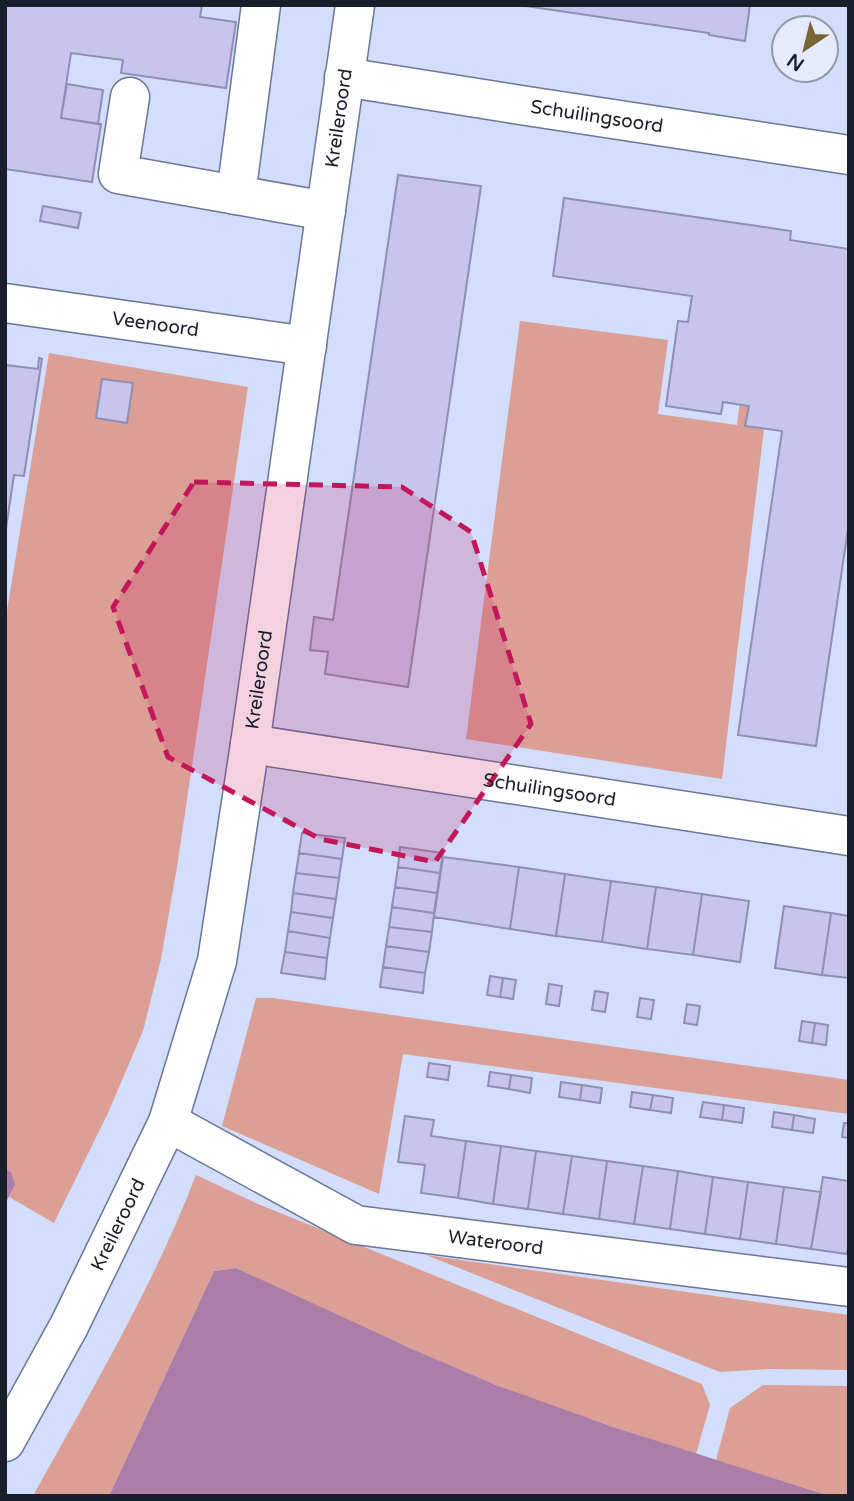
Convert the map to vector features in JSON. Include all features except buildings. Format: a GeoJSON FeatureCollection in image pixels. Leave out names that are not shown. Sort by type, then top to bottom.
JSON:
{"type":"FeatureCollection","features":[{"type":"Feature","properties":{"kind":"street"},"geometry":{"type":"LineString","coordinates":[[236,195],[261,5]]}},
{"type":"Feature","properties":{"kind":"street","name":"Kreileroord"},"geometry":{"type":"LineString","coordinates":[[5,1443],[69,1326],[168,1122],[217,961],[355,5]]}},
{"type":"Feature","properties":{"kind":"street","name":"Schuilingsoord"},"geometry":{"type":"LineString","coordinates":[[344,77],[849,155]]}},
{"type":"Feature","properties":{"kind":"street"},"geometry":{"type":"LineString","coordinates":[[130,97],[118,174],[326,211]]}},
{"type":"Feature","properties":{"kind":"street","name":"Veenoord"},"geometry":{"type":"LineString","coordinates":[[5,303],[307,346]]}},
{"type":"Feature","properties":{"kind":"street","name":"Schuilingsoord"},"geometry":{"type":"LineString","coordinates":[[250,744],[849,836]]}},
{"type":"Feature","properties":{"kind":"street","name":"Wateroord"},"geometry":{"type":"LineString","coordinates":[[168,1122],[356,1225],[849,1287]]}},
{"type":"Feature","properties":{"kind":"street","name":"Kreileroord"},"geometry":{"type":"LineString","coordinates":[[5,1396],[69,1326]]}},
{"type":"Feature","properties":{"kind":"highlighted area"},"geometry":{"type":"Polygon","coordinates":[[[194,482],[402,487],[471,532],[531,724],[435,862],[320,839],[168,757],[113,607],[194,482]]]}},
{"type":"Feature","properties":{"kind":"shaded area"},"geometry":{"type":"Polygon","coordinates":[[[520,321],[668,340],[658,414],[737,425],[740,400],[767,404],[722,779],[466,739],[520,321]]]}},
{"type":"Feature","properties":{"kind":"shaded area"},"geometry":{"type":"Polygon","coordinates":[[[49,353],[248,387],[161,959],[143,1031],[108,1113],[54,1223],[9,1197],[15,1185],[5,1169],[5,623],[49,353]]]}},
{"type":"Feature","properties":{"kind":"shaded area"},"geometry":{"type":"Polygon","coordinates":[[[256,998],[273,998],[849,1080],[849,1114],[403,1054],[379,1194],[222,1126],[256,998]]]}},
{"type":"Feature","properties":{"kind":"shaded area"},"geometry":{"type":"Polygon","coordinates":[[[5,1169],[11,1172],[15,1185],[5,1204],[5,1169]]]}},
{"type":"Feature","properties":{"kind":"shaded area"},"geometry":{"type":"Polygon","coordinates":[[[196,1175],[258,1204],[702,1384],[710,1405],[696,1454],[494,1384],[236,1268],[214,1271],[109,1496],[33,1496],[141,1298],[196,1175]]]}},
{"type":"Feature","properties":{"kind":"shaded area"},"geometry":{"type":"Polygon","coordinates":[[[426,1255],[849,1315],[849,1370],[770,1369],[720,1372],[426,1255]]]}},
{"type":"Feature","properties":{"kind":"shaded area"},"geometry":{"type":"Polygon","coordinates":[[[236,1268],[496,1385],[613,1427],[830,1496],[109,1496],[214,1271],[236,1268]]]}},
{"type":"Feature","properties":{"kind":"shaded area"},"geometry":{"type":"Polygon","coordinates":[[[763,1385],[849,1386],[849,1496],[830,1496],[716,1460],[730,1408],[763,1385]]]}}]}
